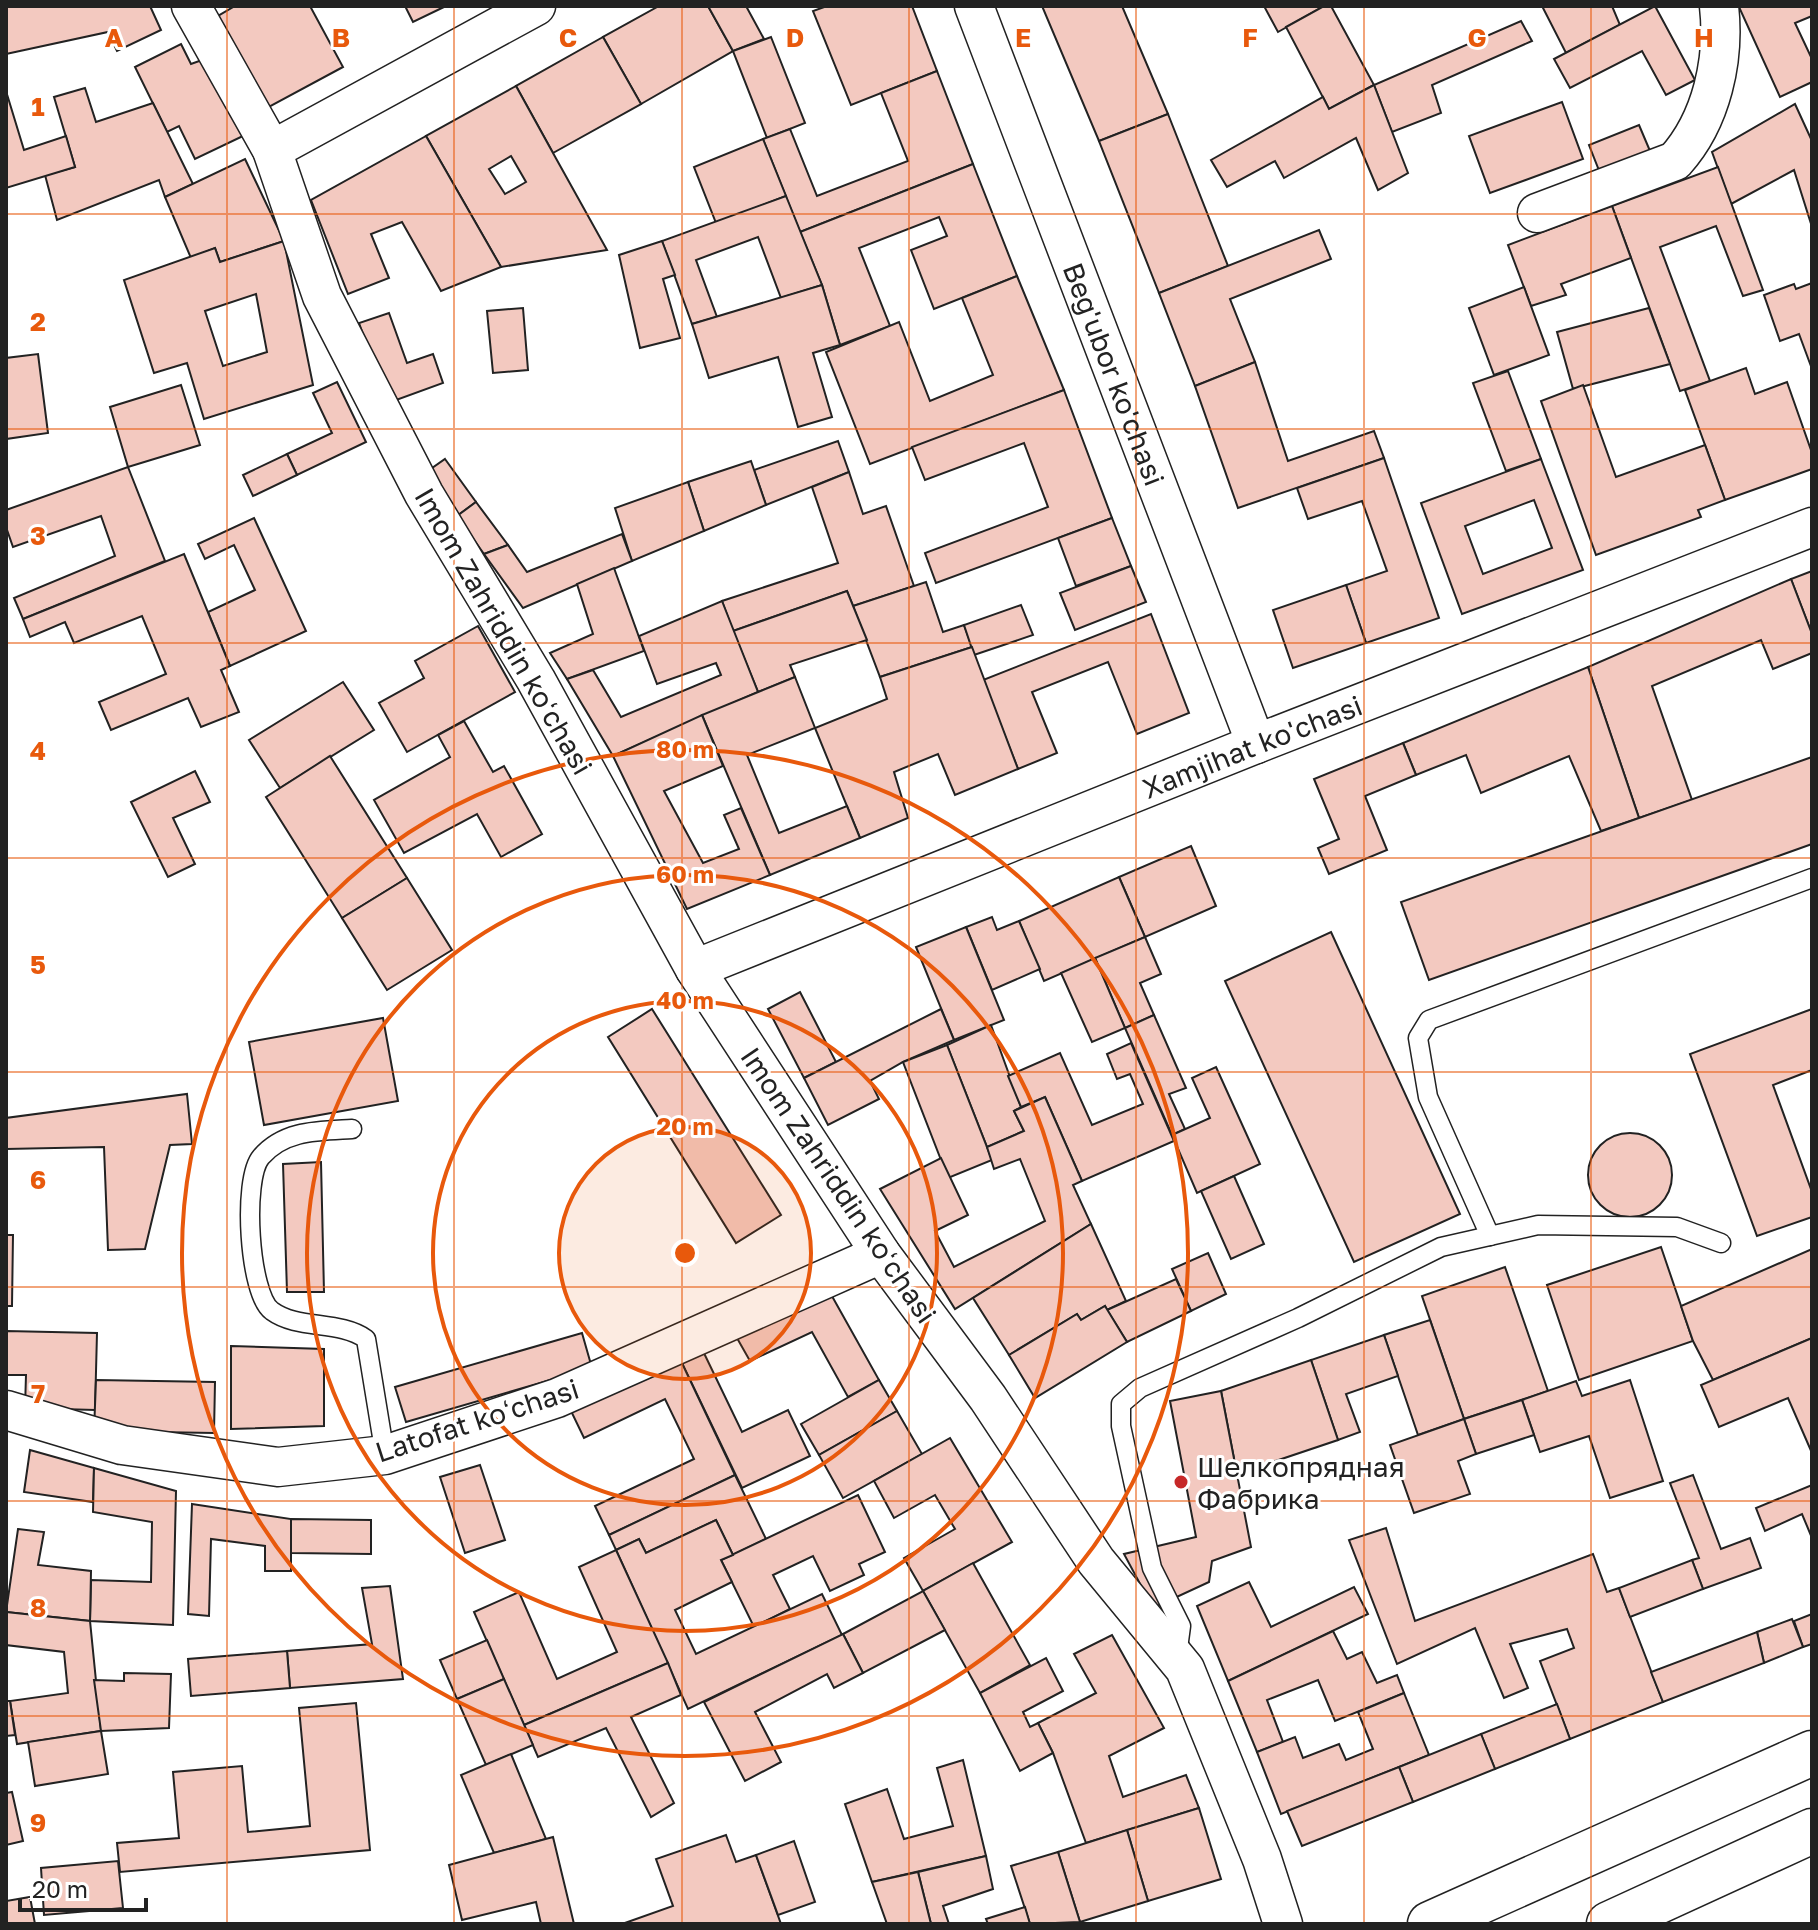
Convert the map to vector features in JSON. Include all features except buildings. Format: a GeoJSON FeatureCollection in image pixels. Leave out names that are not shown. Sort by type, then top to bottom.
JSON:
{"type":"FeatureCollection","features":[{"type":"Feature","properties":{"kind":"main road"},"geometry":{"type":"LineString","coordinates":[[1430,1924],[1812,1753]]}},
{"type":"Feature","properties":{"kind":"main road"},"geometry":{"type":"LineString","coordinates":[[1609,1924],[1812,1831]]}},
{"type":"Feature","properties":{"kind":"street","name":"Imom Zahriddin koʻchasi"},"geometry":{"type":"LineString","coordinates":[[191,6],[272,150],[322,296],[424,494],[536,680],[695,969],[881,1254],[988,1398],[1096,1561],[1185,1669],[1262,1859],[1283,1924]]}},
{"type":"Feature","properties":{"kind":"street"},"geometry":{"type":"LineString","coordinates":[[272,150],[536,6]]}},
{"type":"Feature","properties":{"kind":"street","name":"Beg'ubor ko'chasi"},"geometry":{"type":"LineString","coordinates":[[974,6],[1256,744]]}},
{"type":"Feature","properties":{"kind":"street"},"geometry":{"type":"LineString","coordinates":[[1537,213],[1675,161],[1689,146],[1711,94],[1723,41],[1719,6]]}},
{"type":"Feature","properties":{"kind":"street","name":"Xamjihat ko'chasi"},"geometry":{"type":"LineString","coordinates":[[695,969],[1256,744],[1812,527]]}},
{"type":"Feature","properties":{"kind":"street","name":"Latofat koʻchasi"},"geometry":{"type":"LineString","coordinates":[[6,1410],[122,1445],[278,1467],[385,1455],[557,1398],[881,1254]]}},
{"type":"Feature","properties":{"kind":"lane"},"geometry":{"type":"LineString","coordinates":[[1490,1236],[1428,1097],[1418,1038],[1429,1020],[1812,878]]}},
{"type":"Feature","properties":{"kind":"lane"},"geometry":{"type":"LineString","coordinates":[[352,1129],[286,1136],[257,1162],[250,1199],[255,1274],[259,1296],[273,1312],[353,1330],[366,1339],[385,1455]]}},
{"type":"Feature","properties":{"kind":"lane"},"geometry":{"type":"LineString","coordinates":[[1177,1659],[1181,1626],[1152,1568],[1121,1426],[1121,1404],[1140,1388],[1298,1318],[1441,1247],[1538,1225],[1677,1227],[1721,1243]]}},
{"type":"Feature","properties":{"kind":"place","name":"Шелкопрядная Фабрика"},"geometry":{"type":"Point","coordinates":[1181,1482]}}]}
